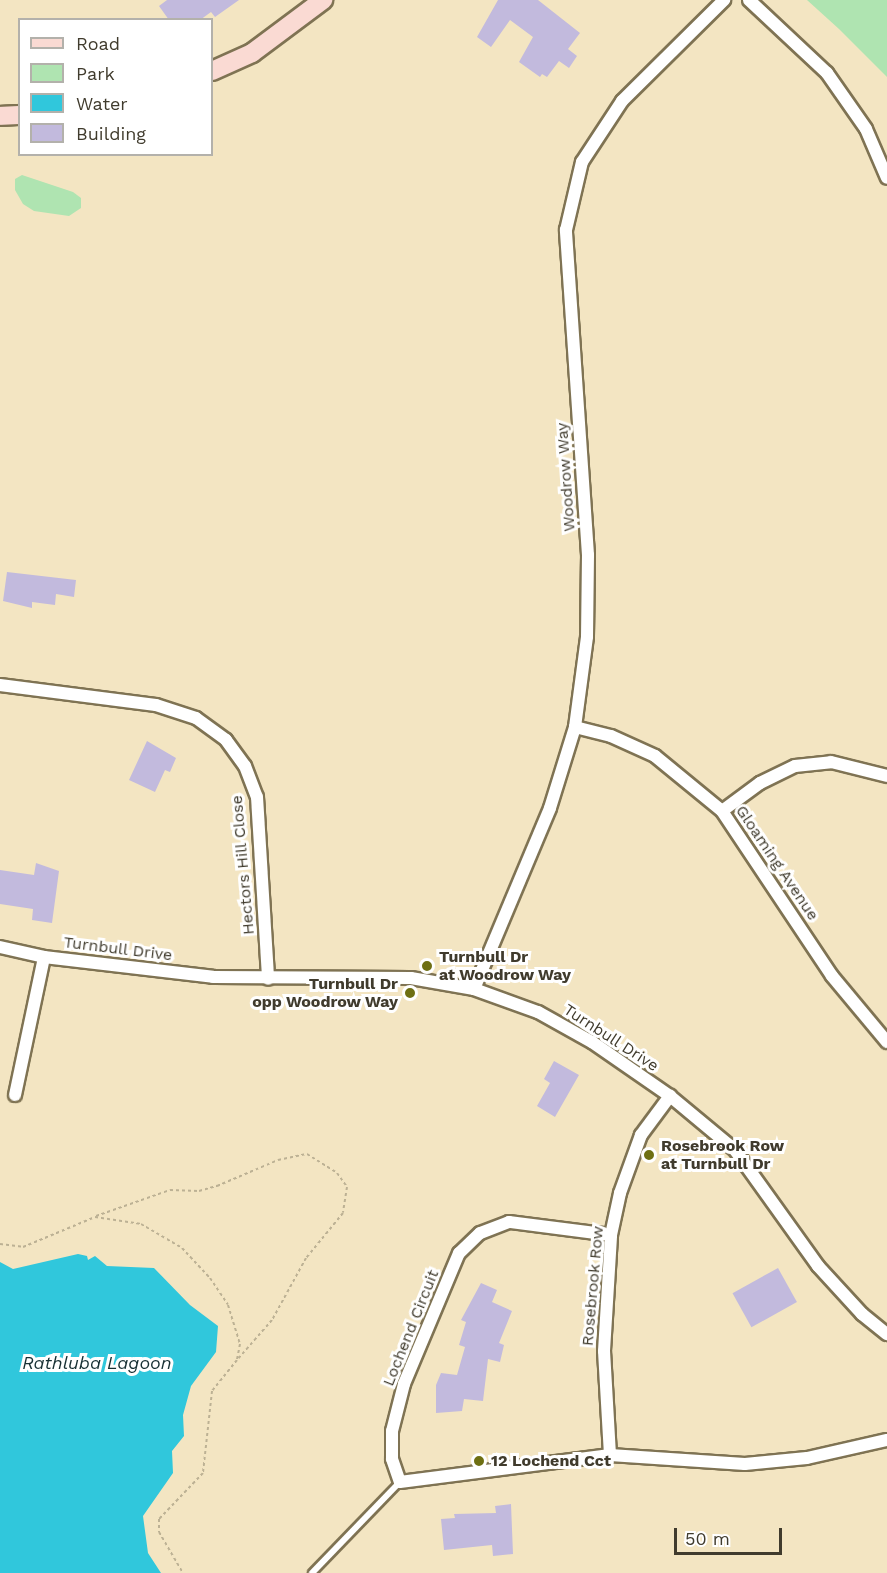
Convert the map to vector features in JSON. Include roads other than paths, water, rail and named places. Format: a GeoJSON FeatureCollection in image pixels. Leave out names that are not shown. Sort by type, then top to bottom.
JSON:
{"type":"FeatureCollection","features":[{"type":"Feature","properties":{"kind":"main road"},"geometry":{"type":"LineString","coordinates":[[213,71],[252,53],[323,0]]}},
{"type":"Feature","properties":{"kind":"main road"},"geometry":{"type":"LineString","coordinates":[[0,116],[18,115]]}},
{"type":"Feature","properties":{"kind":"street","name":"Woodrow Way"},"geometry":{"type":"LineString","coordinates":[[474,989],[550,808],[575,727],[587,637],[588,555],[566,230],[582,162],[622,101],[724,0]]}},
{"type":"Feature","properties":{"kind":"street"},"geometry":{"type":"LineString","coordinates":[[749,0],[827,73],[866,129],[887,178]]}},
{"type":"Feature","properties":{"kind":"street","name":"Hectors Hill Close"},"geometry":{"type":"LineString","coordinates":[[0,685],[156,705],[196,718],[226,740],[245,766],[257,797],[268,979]]}},
{"type":"Feature","properties":{"kind":"street","name":"Gloaming Avenue"},"geometry":{"type":"LineString","coordinates":[[575,727],[612,736],[655,756],[722,811],[832,976],[887,1042]]}},
{"type":"Feature","properties":{"kind":"street"},"geometry":{"type":"LineString","coordinates":[[722,811],[760,783],[795,766],[831,762],[887,776]]}},
{"type":"Feature","properties":{"kind":"street","name":"Turnbull Drive"},"geometry":{"type":"LineString","coordinates":[[0,947],[45,957],[213,977],[411,978],[474,989],[565,1026],[670,1096],[735,1150],[818,1266],[862,1314],[887,1334]]}},
{"type":"Feature","properties":{"kind":"street"},"geometry":{"type":"LineString","coordinates":[[15,1095],[45,957]]}},
{"type":"Feature","properties":{"kind":"street","name":"Rosebrook Row"},"geometry":{"type":"LineString","coordinates":[[610,1455],[604,1352],[611,1235],[620,1192],[641,1135],[670,1096]]}},
{"type":"Feature","properties":{"kind":"street","name":"Lochend Circuit"},"geometry":{"type":"LineString","coordinates":[[400,1482],[392,1459],[392,1431],[404,1384],[459,1253],[480,1233],[509,1222],[611,1235]]}},
{"type":"Feature","properties":{"kind":"street"},"geometry":{"type":"LineString","coordinates":[[400,1482],[610,1455],[745,1464],[816,1456],[887,1440]]}},
{"type":"Feature","properties":{"kind":"lane"},"geometry":{"type":"LineString","coordinates":[[312,1573],[400,1482]]}},
{"type":"Feature","properties":{"kind":"water","name":"Rathluba Lagoon"},"geometry":{"type":"Polygon","coordinates":[[[78,1254],[87,1256],[88,1260],[95,1256],[107,1266],[154,1268],[190,1305],[218,1326],[216,1352],[191,1386],[183,1415],[184,1436],[172,1451],[173,1473],[143,1516],[148,1553],[161,1573],[0,1573],[0,1262],[13,1269],[78,1254]]]}},
{"type":"Feature","properties":{"kind":"place","name":"Turnbull Dr at Woodrow Way"},"geometry":{"type":"Point","coordinates":[427,966]}},
{"type":"Feature","properties":{"kind":"place","name":"Turnbull Dr opp Woodrow Way"},"geometry":{"type":"Point","coordinates":[410,993]}},
{"type":"Feature","properties":{"kind":"place","name":"Rosebrook Row at Turnbull Dr"},"geometry":{"type":"Point","coordinates":[649,1155]}},
{"type":"Feature","properties":{"kind":"place","name":"12 Lochend Cct"},"geometry":{"type":"Point","coordinates":[479,1461]}}]}
